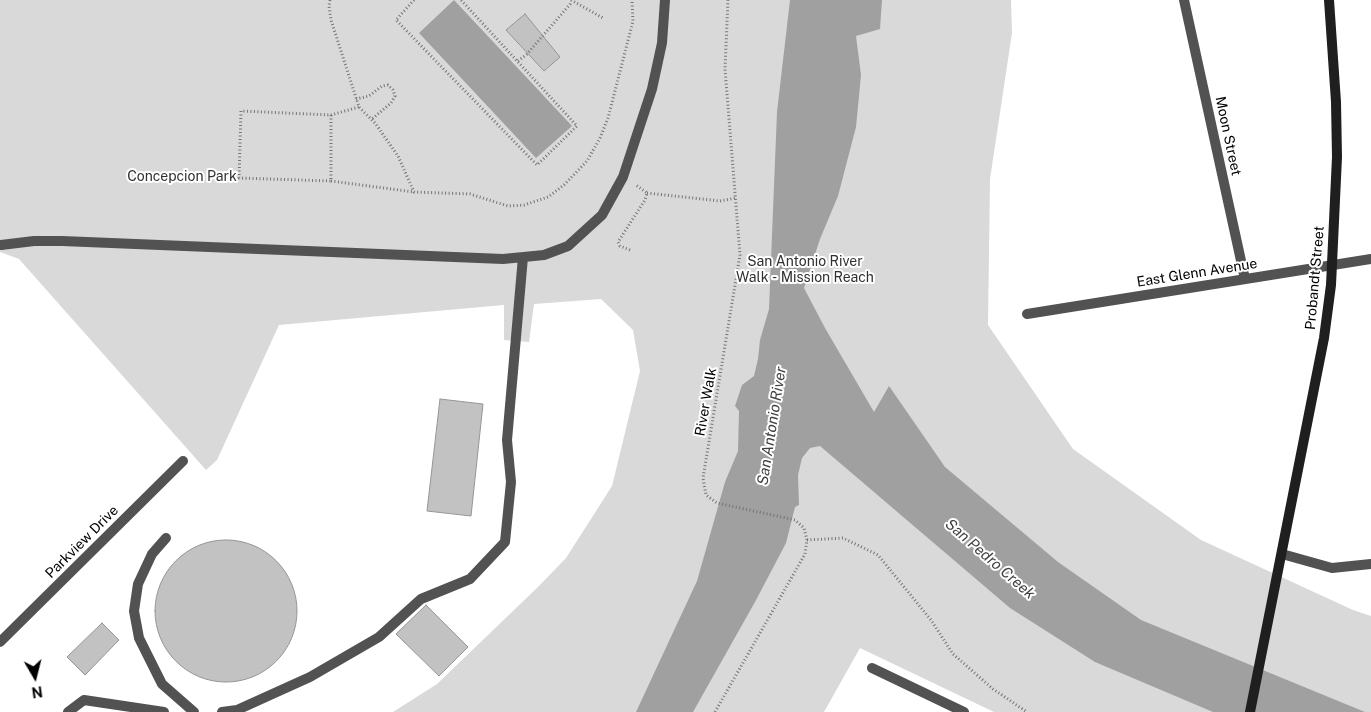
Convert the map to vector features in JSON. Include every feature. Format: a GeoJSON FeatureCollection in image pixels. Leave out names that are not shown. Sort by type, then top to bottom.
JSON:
{"type":"FeatureCollection","features":[{"type":"Feature","properties":{"kind":"main road","name":"Probandt Street"},"geometry":{"type":"LineString","coordinates":[[1250,712],[1324,338],[1332,264],[1337,157],[1336,102],[1329,0]]}},
{"type":"Feature","properties":{"kind":"street"},"geometry":{"type":"LineString","coordinates":[[0,245],[62,240],[503,259],[544,255],[568,246],[581,236],[602,215],[623,177],[652,89],[662,43],[665,0]]}},
{"type":"Feature","properties":{"kind":"street","name":"Moon Street"},"geometry":{"type":"LineString","coordinates":[[1184,0],[1245,279]]}},
{"type":"Feature","properties":{"kind":"street"},"geometry":{"type":"LineString","coordinates":[[222,712],[237,710],[310,677],[379,637],[421,599],[470,579],[505,542],[511,482],[507,440],[523,257]]}},
{"type":"Feature","properties":{"kind":"street","name":"East Glenn Avenue"},"geometry":{"type":"LineString","coordinates":[[1027,314],[1371,259]]}},
{"type":"Feature","properties":{"kind":"street","name":"Parkview Drive"},"geometry":{"type":"LineString","coordinates":[[0,642],[183,461]]}},
{"type":"Feature","properties":{"kind":"street"},"geometry":{"type":"LineString","coordinates":[[166,538],[152,554],[138,584],[134,611],[139,638],[162,684],[194,712]]}},
{"type":"Feature","properties":{"kind":"street"},"geometry":{"type":"LineString","coordinates":[[1282,554],[1332,568],[1371,564]]}},
{"type":"Feature","properties":{"kind":"street"},"geometry":{"type":"LineString","coordinates":[[872,668],[964,712]]}},
{"type":"Feature","properties":{"kind":"street"},"geometry":{"type":"LineString","coordinates":[[68,712],[84,700],[164,712]]}},
{"type":"Feature","properties":{"kind":"path"},"geometry":{"type":"LineString","coordinates":[[330,0],[331,20],[359,107],[372,119],[398,156],[414,192]]}},
{"type":"Feature","properties":{"kind":"path"},"geometry":{"type":"LineString","coordinates":[[414,0],[396,20],[537,165],[577,126],[462,0]]}},
{"type":"Feature","properties":{"kind":"path"},"geometry":{"type":"LineString","coordinates":[[359,107],[331,115],[242,112],[239,178],[331,182],[414,192],[470,194],[508,206],[524,205],[548,197],[564,185],[587,161],[606,124],[633,21],[632,0]]}},
{"type":"Feature","properties":{"kind":"path","name":"River Walk"},"geometry":{"type":"LineString","coordinates":[[728,0],[725,69],[740,255],[720,390],[703,478],[706,495],[718,503],[795,520],[804,528],[807,540]]}},
{"type":"Feature","properties":{"kind":"path"},"geometry":{"type":"LineString","coordinates":[[518,61],[527,54],[572,1],[603,18]]}},
{"type":"Feature","properties":{"kind":"path"},"geometry":{"type":"LineString","coordinates":[[356,99],[369,96],[382,86],[388,85],[393,90],[395,96],[391,103],[372,119]]}},
{"type":"Feature","properties":{"kind":"path"},"geometry":{"type":"LineString","coordinates":[[331,115],[331,182]]}},
{"type":"Feature","properties":{"kind":"path"},"geometry":{"type":"LineString","coordinates":[[623,177],[647,193],[720,201],[736,198]]}},
{"type":"Feature","properties":{"kind":"path"},"geometry":{"type":"LineString","coordinates":[[630,250],[620,246],[618,238],[645,200],[647,193]]}},
{"type":"Feature","properties":{"kind":"path"},"geometry":{"type":"LineString","coordinates":[[715,712],[805,554],[807,540],[843,538],[878,555],[931,620],[953,654],[993,689],[1027,712]]}},
{"type":"Feature","properties":{"kind":"green space"},"geometry":{"type":"Polygon","coordinates":[[[0,0],[1011,0],[1012,33],[990,179],[988,325],[1073,449],[1201,540],[1353,610],[1371,616],[1371,712],[994,712],[860,648],[824,712],[393,712],[437,684],[539,586],[566,558],[612,486],[640,371],[633,330],[601,299],[534,304],[529,342],[504,340],[504,305],[279,325],[217,460],[206,470],[19,259],[0,252],[0,0]]]}},
{"type":"Feature","properties":{"kind":"water"},"geometry":{"type":"Polygon","coordinates":[[[454,0],[572,126],[536,158],[419,33],[454,0]]]}},
{"type":"Feature","properties":{"kind":"water"},"geometry":{"type":"Polygon","coordinates":[[[790,0],[882,0],[880,29],[856,36],[861,75],[856,127],[838,196],[820,239],[804,288],[874,412],[889,386],[945,467],[1058,562],[1141,620],[1365,712],[1213,712],[1095,662],[1010,608],[820,446],[810,448],[802,458],[798,475],[799,505],[795,507],[786,543],[693,712],[636,712],[697,581],[725,482],[738,451],[739,411],[735,406],[742,385],[754,376],[760,340],[769,309],[777,112],[790,0]]]}},
{"type":"Feature","properties":{"kind":"building"},"geometry":{"type":"Polygon","coordinates":[[[525,14],[560,57],[544,71],[506,30],[525,14]]]}},
{"type":"Feature","properties":{"kind":"building"},"geometry":{"type":"Polygon","coordinates":[[[440,399],[483,404],[471,516],[427,511],[440,399]]]}},
{"type":"Feature","properties":{"kind":"building"},"geometry":{"type":"Polygon","coordinates":[[[226,540],[253,546],[265,552],[276,561],[285,572],[291,584],[297,611],[291,638],[285,650],[276,661],[265,670],[253,676],[226,682],[199,676],[187,670],[176,661],[167,650],[161,638],[155,611],[161,584],[167,572],[176,561],[187,552],[199,546],[226,540]]]}},
{"type":"Feature","properties":{"kind":"building"},"geometry":{"type":"Polygon","coordinates":[[[426,605],[468,647],[439,676],[396,634],[426,605]]]}},
{"type":"Feature","properties":{"kind":"building"},"geometry":{"type":"Polygon","coordinates":[[[102,623],[119,640],[85,675],[67,657],[102,623]]]}},
{"type":"Feature","properties":{"kind":"park label","name":"Concepcion Park"},"geometry":{"type":"Point","coordinates":[182,177]}},
{"type":"Feature","properties":{"kind":"park label","name":"San Antonio River Walk - Mission Reach"},"geometry":{"type":"Point","coordinates":[805,270]}},
{"type":"Feature","properties":{"kind":"water label","name":"San Antonio River"},"geometry":{"type":"Point","coordinates":[772,426]}},
{"type":"Feature","properties":{"kind":"water label","name":"San Pedro Creek"},"geometry":{"type":"Point","coordinates":[990,559]}}]}
